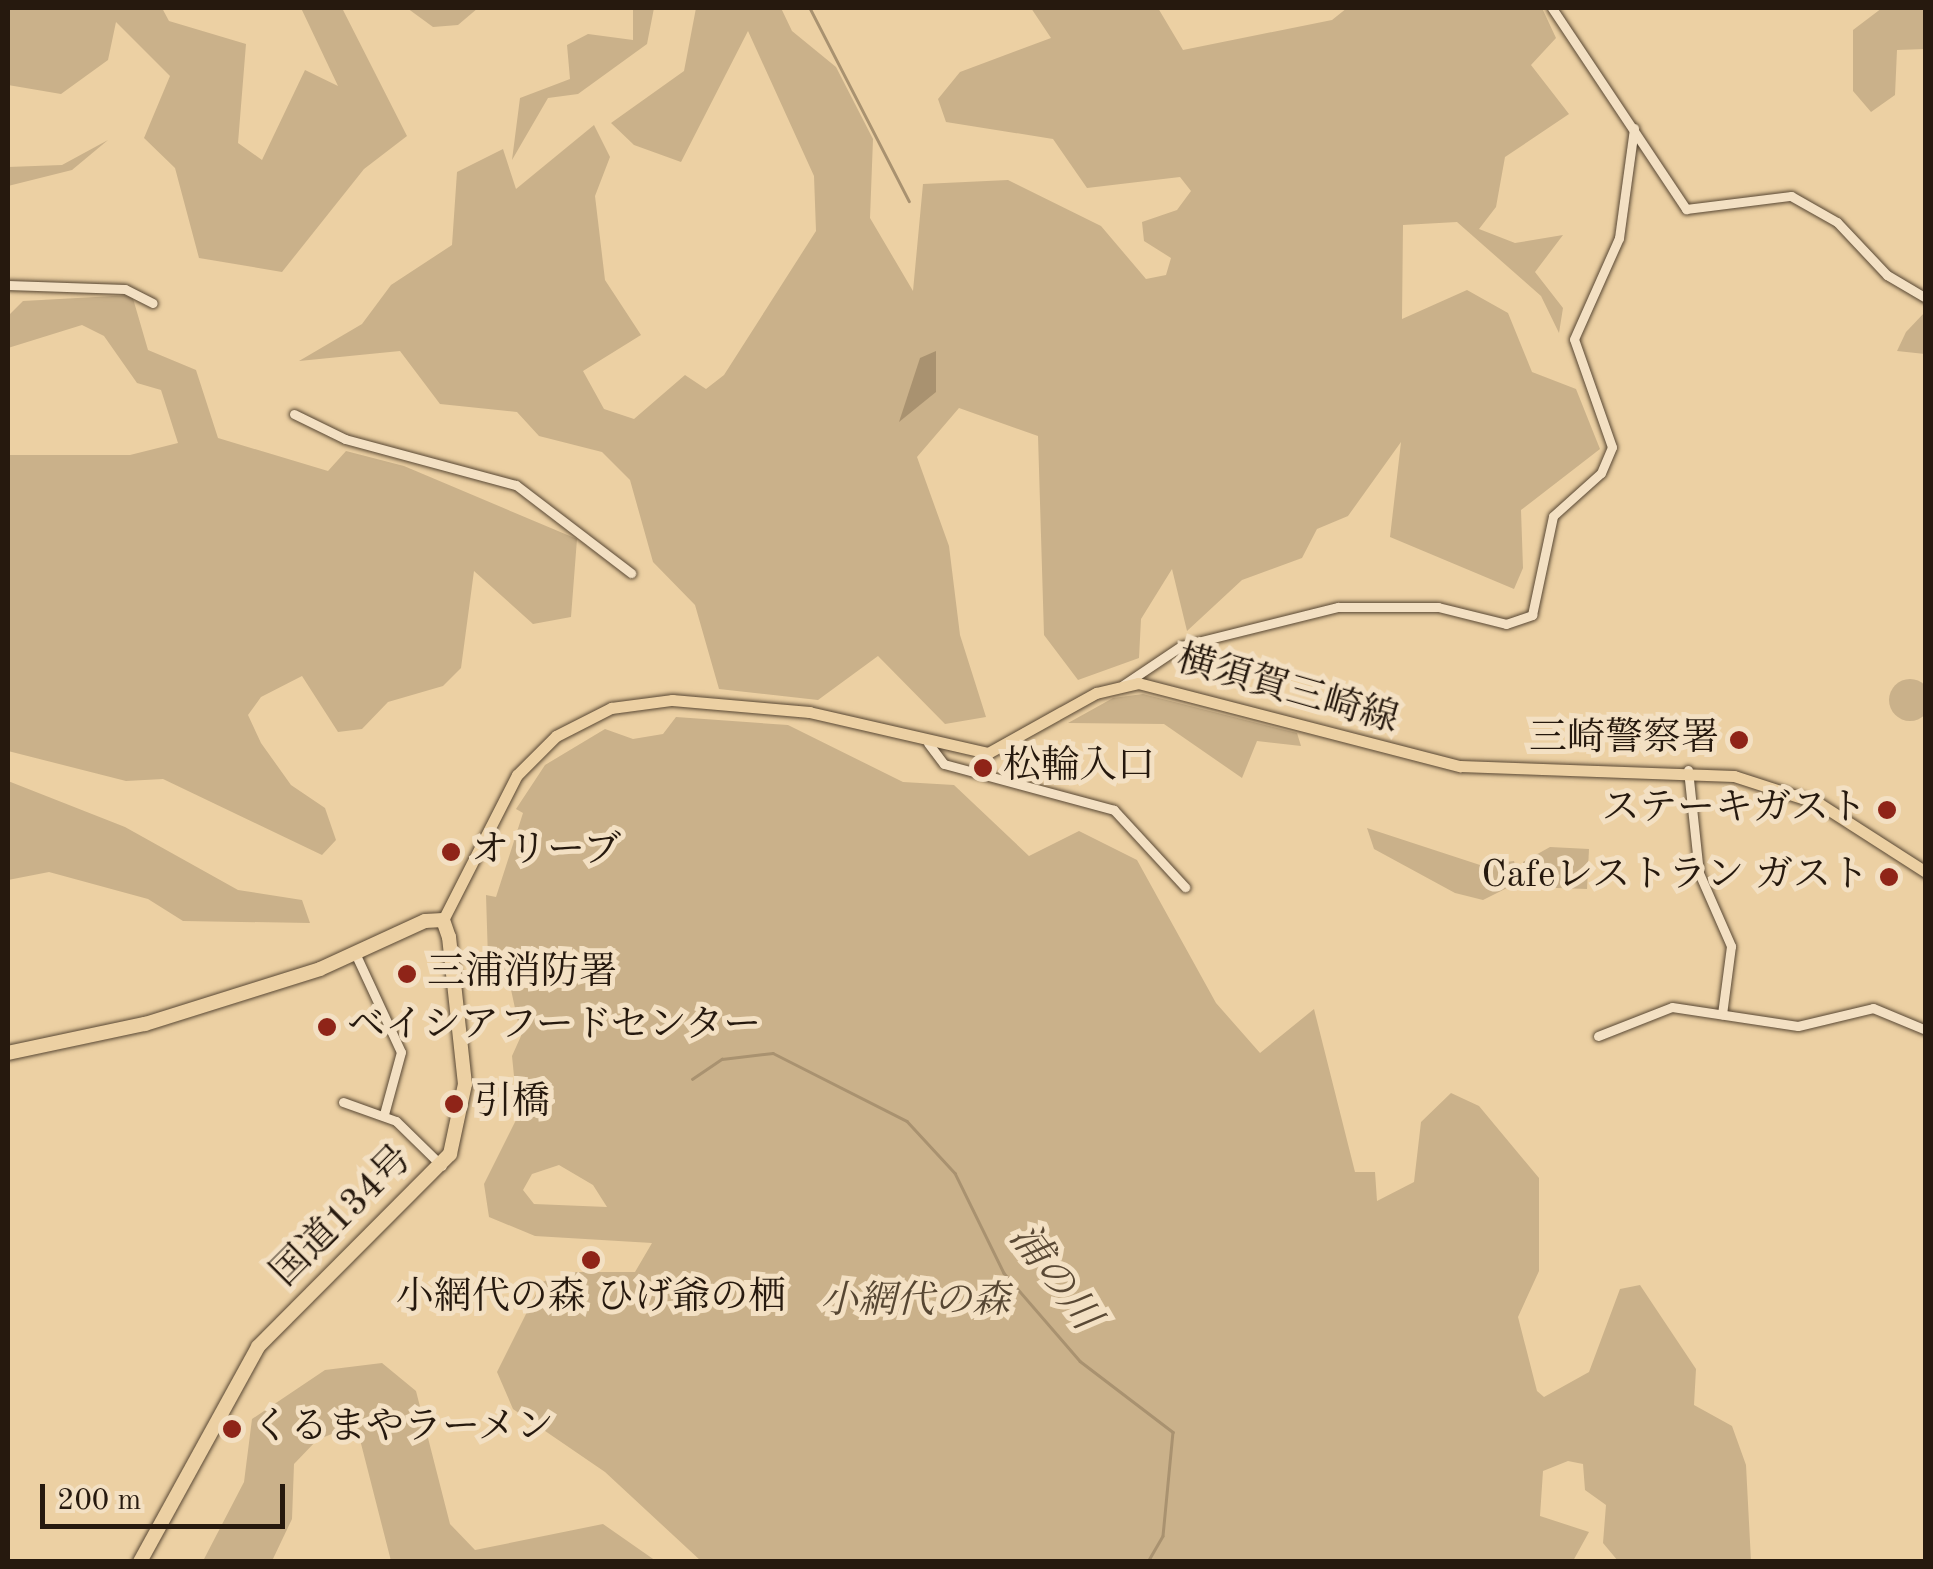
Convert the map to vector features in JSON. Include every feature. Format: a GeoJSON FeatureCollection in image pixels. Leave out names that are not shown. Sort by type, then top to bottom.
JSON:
{"type":"FeatureCollection","features":[{"type":"Feature","properties":{"kind":"highway"},"geometry":{"type":"LineString","coordinates":[[8,1052],[146,1024],[443,920]]}},
{"type":"Feature","properties":{"kind":"highway","name":"国道134号"},"geometry":{"type":"LineString","coordinates":[[140,1562],[258,1347],[442,1166],[458,1137],[466,1084],[443,920]]}},
{"type":"Feature","properties":{"kind":"main road","name":"横須賀三崎線"},"geometry":{"type":"LineString","coordinates":[[443,920],[517,776],[556,736],[610,708],[672,700],[809,712],[928,743],[1001,751],[1123,684],[1172,686],[1473,768],[1688,770],[1820,804],[1926,872]]}},
{"type":"Feature","properties":{"kind":"street"},"geometry":{"type":"LineString","coordinates":[[1552,8],[1686,209],[1791,196],[1838,222],[1886,275],[1926,298]]}},
{"type":"Feature","properties":{"kind":"street"},"geometry":{"type":"LineString","coordinates":[[1123,684],[1180,646],[1326,609],[1411,604],[1506,624],[1536,611],[1553,516],[1600,473],[1612,447],[1574,338],[1619,238],[1634,128]]}},
{"type":"Feature","properties":{"kind":"street"},"geometry":{"type":"LineString","coordinates":[[8,285],[125,289],[154,303]]}},
{"type":"Feature","properties":{"kind":"street"},"geometry":{"type":"LineString","coordinates":[[294,414],[346,438],[516,484],[631,573]]}},
{"type":"Feature","properties":{"kind":"street"},"geometry":{"type":"LineString","coordinates":[[928,743],[944,764],[1114,810],[1186,888]]}},
{"type":"Feature","properties":{"kind":"street"},"geometry":{"type":"LineString","coordinates":[[1688,770],[1698,873],[1730,946],[1722,1014]]}},
{"type":"Feature","properties":{"kind":"street"},"geometry":{"type":"LineString","coordinates":[[355,953],[402,1052],[384,1114]]}},
{"type":"Feature","properties":{"kind":"street"},"geometry":{"type":"LineString","coordinates":[[1598,1036],[1662,1008],[1804,1026],[1874,1008],[1926,1030]]}},
{"type":"Feature","properties":{"kind":"street"},"geometry":{"type":"LineString","coordinates":[[342,1102],[384,1114],[442,1166]]}},
{"type":"Feature","properties":{"kind":"green space"},"geometry":{"type":"Polygon","coordinates":[[[8,8],[162,8],[169,21],[246,44],[238,143],[262,160],[305,70],[338,86],[301,8],[342,8],[407,136],[364,169],[282,272],[199,258],[175,168],[144,138],[170,76],[116,22],[108,60],[61,94],[8,85],[8,8]]]}},
{"type":"Feature","properties":{"kind":"green space"},"geometry":{"type":"Polygon","coordinates":[[[407,8],[478,8],[458,25],[433,27],[407,8]]]}},
{"type":"Feature","properties":{"kind":"green space"},"geometry":{"type":"Polygon","coordinates":[[[633,8],[654,8],[647,44],[578,94],[548,98],[512,160],[520,98],[570,79],[567,45],[588,34],[633,40],[633,8]]]}},
{"type":"Feature","properties":{"kind":"green space"},"geometry":{"type":"Polygon","coordinates":[[[696,8],[781,8],[792,31],[836,67],[873,139],[870,218],[913,291],[923,184],[1008,180],[1101,226],[1146,279],[1166,275],[1171,258],[1144,241],[1142,222],[1177,210],[1191,191],[1180,177],[1087,188],[1053,139],[946,122],[938,99],[960,72],[1051,38],[1031,8],[1158,8],[1183,50],[1332,20],[1347,8],[1542,8],[1556,38],[1531,65],[1569,114],[1505,157],[1496,207],[1479,229],[1515,243],[1563,235],[1535,272],[1563,308],[1559,333],[1541,296],[1457,222],[1403,225],[1402,319],[1467,290],[1508,313],[1532,372],[1576,389],[1600,449],[1521,510],[1523,568],[1514,589],[1390,537],[1401,442],[1348,516],[1317,529],[1302,558],[1242,580],[1187,631],[1172,569],[1141,619],[1139,658],[1078,680],[1044,635],[1038,436],[959,408],[917,457],[949,546],[960,635],[986,717],[945,724],[878,656],[818,700],[719,689],[695,605],[653,562],[630,480],[602,452],[539,436],[517,412],[440,404],[400,351],[299,361],[362,324],[391,285],[452,245],[457,172],[503,149],[516,189],[594,125],[610,157],[595,196],[605,280],[641,335],[583,371],[604,409],[634,419],[685,375],[706,389],[724,375],[816,231],[814,176],[748,31],[681,162],[634,145],[611,123],[684,71],[696,8]]]}},
{"type":"Feature","properties":{"kind":"green space"},"geometry":{"type":"Polygon","coordinates":[[[1882,8],[1925,8],[1925,49],[1897,50],[1895,95],[1871,112],[1853,91],[1853,30],[1882,8]]]}},
{"type":"Feature","properties":{"kind":"green space"},"geometry":{"type":"Polygon","coordinates":[[[108,140],[72,170],[8,186],[8,167],[62,165],[108,140]]]}},
{"type":"Feature","properties":{"kind":"green space"},"geometry":{"type":"Polygon","coordinates":[[[132,295],[148,350],[196,370],[218,438],[328,471],[346,451],[404,466],[577,539],[571,617],[533,624],[474,571],[461,668],[443,686],[388,702],[362,729],[338,732],[302,676],[261,697],[248,715],[261,743],[291,785],[325,808],[336,840],[322,855],[163,779],[126,781],[8,751],[8,455],[130,455],[178,443],[161,390],[137,383],[104,336],[82,325],[8,348],[8,316],[23,301],[132,295]]]}},
{"type":"Feature","properties":{"kind":"green space"},"geometry":{"type":"Polygon","coordinates":[[[1925,312],[1925,354],[1897,351],[1906,332],[1925,312]]]}},
{"type":"Feature","properties":{"kind":"green space"},"geometry":{"type":"Polygon","coordinates":[[[1910,679],[1925,685],[1931,700],[1925,715],[1910,721],[1895,715],[1889,700],[1895,685],[1910,679]]]}},
{"type":"Feature","properties":{"kind":"green space"},"geometry":{"type":"Polygon","coordinates":[[[1143,694],[1297,733],[1301,746],[1257,741],[1242,778],[1164,724],[1068,723],[1113,698],[1143,694]]]}},
{"type":"Feature","properties":{"kind":"green space","name":"小網代の森"},"geometry":{"type":"Polygon","coordinates":[[[676,717],[788,725],[903,782],[954,785],[1029,856],[1079,831],[1137,860],[1216,1003],[1260,1053],[1314,1009],[1355,1172],[1375,1172],[1377,1201],[1414,1182],[1421,1122],[1451,1093],[1479,1106],[1539,1178],[1539,1271],[1518,1317],[1537,1391],[1544,1397],[1589,1372],[1620,1289],[1640,1285],[1696,1369],[1694,1405],[1732,1426],[1746,1465],[1751,1561],[1618,1561],[1603,1543],[1606,1505],[1585,1490],[1583,1464],[1568,1461],[1543,1471],[1540,1516],[1589,1532],[1573,1561],[701,1561],[605,1472],[513,1409],[497,1372],[542,1282],[571,1272],[635,1272],[652,1243],[535,1236],[489,1217],[484,1184],[518,1116],[512,1056],[521,1036],[510,985],[488,959],[486,895],[496,897],[523,813],[516,809],[545,765],[605,729],[633,739],[663,734],[676,717]],[[559,1165],[532,1174],[523,1190],[534,1204],[607,1207],[593,1185],[559,1165]]]}},
{"type":"Feature","properties":{"kind":"green space"},"geometry":{"type":"Polygon","coordinates":[[[8,781],[125,827],[238,890],[302,900],[310,923],[183,921],[148,899],[49,872],[8,880],[8,781]]]}},
{"type":"Feature","properties":{"kind":"green space"},"geometry":{"type":"Polygon","coordinates":[[[1367,828],[1480,865],[1514,861],[1519,882],[1483,900],[1455,893],[1374,849],[1367,828]]]}},
{"type":"Feature","properties":{"kind":"green space"},"geometry":{"type":"Polygon","coordinates":[[[1550,847],[1589,849],[1587,889],[1528,887],[1523,862],[1550,847]]]}},
{"type":"Feature","properties":{"kind":"green space"},"geometry":{"type":"Polygon","coordinates":[[[382,1363],[416,1391],[450,1524],[475,1550],[603,1524],[656,1561],[391,1561],[356,1424],[317,1440],[294,1464],[292,1519],[272,1561],[203,1561],[244,1482],[252,1419],[325,1370],[382,1363]]]}},
{"type":"Feature","properties":{"kind":"shaded area"},"geometry":{"type":"Polygon","coordinates":[[[936,351],[936,392],[899,422],[920,358],[936,351]]]}},
{"type":"Feature","properties":{"kind":"waterway"},"geometry":{"type":"LineString","coordinates":[[810,8],[909,201]]}},
{"type":"Feature","properties":{"kind":"waterway","name":"浦の川"},"geometry":{"type":"LineString","coordinates":[[692,1079],[722,1059],[773,1053],[907,1121],[955,1173],[1004,1273],[1080,1361],[1173,1432],[1163,1536],[1148,1562]]}},
{"type":"Feature","properties":{"kind":"place","name":"三崎警察署"},"geometry":{"type":"Point","coordinates":[1739,740]}},
{"type":"Feature","properties":{"kind":"place","name":"松輪入口"},"geometry":{"type":"Point","coordinates":[983,768]}},
{"type":"Feature","properties":{"kind":"place","name":"ステーキガスト"},"geometry":{"type":"Point","coordinates":[1887,810]}},
{"type":"Feature","properties":{"kind":"place","name":"オリーブ"},"geometry":{"type":"Point","coordinates":[451,852]}},
{"type":"Feature","properties":{"kind":"place","name":"Cafeレストラン ガスト"},"geometry":{"type":"Point","coordinates":[1889,877]}},
{"type":"Feature","properties":{"kind":"place","name":"三浦消防署"},"geometry":{"type":"Point","coordinates":[407,974]}},
{"type":"Feature","properties":{"kind":"place","name":"ベイシアフードセンター"},"geometry":{"type":"Point","coordinates":[327,1027]}},
{"type":"Feature","properties":{"kind":"place","name":"引橋"},"geometry":{"type":"Point","coordinates":[454,1104]}},
{"type":"Feature","properties":{"kind":"place","name":"小網代の森 ひげ爺の栖"},"geometry":{"type":"Point","coordinates":[591,1260]}},
{"type":"Feature","properties":{"kind":"place","name":"くるまやラーメン"},"geometry":{"type":"Point","coordinates":[232,1429]}}]}
